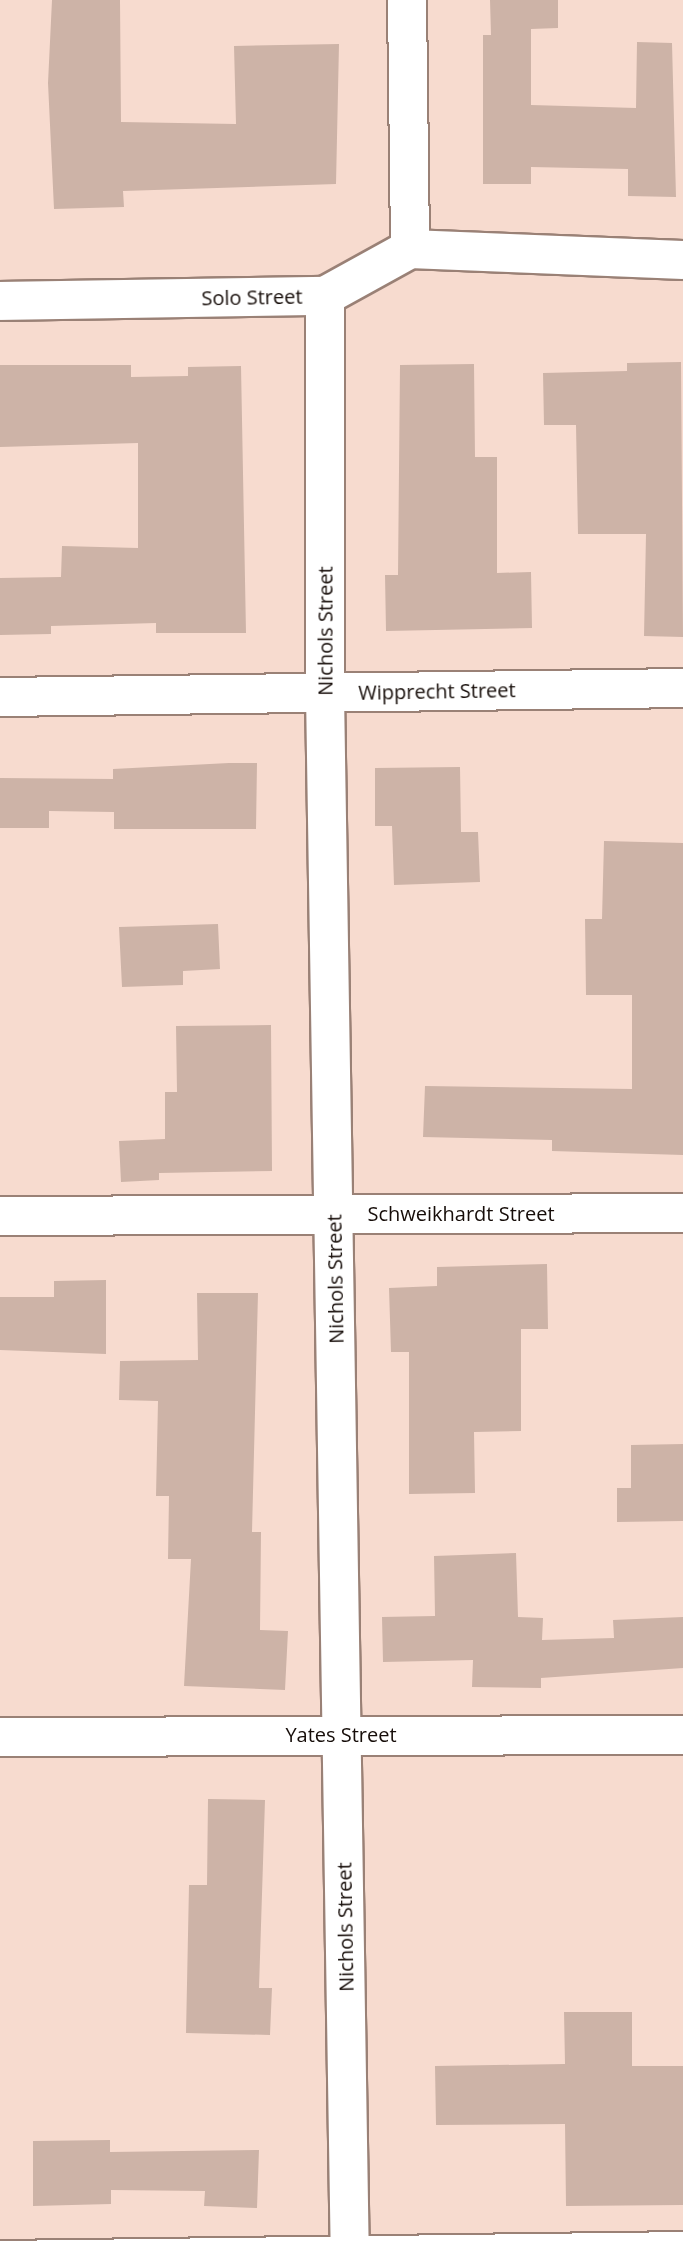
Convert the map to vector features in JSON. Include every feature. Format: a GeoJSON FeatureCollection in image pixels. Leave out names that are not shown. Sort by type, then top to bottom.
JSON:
{"type":"FeatureCollection","features":[{"type":"Feature","properties":{"kind":"street"},"geometry":{"type":"LineString","coordinates":[[407,0],[410,249],[683,260]]}},
{"type":"Feature","properties":{"kind":"street","name":"Solo Street"},"geometry":{"type":"LineString","coordinates":[[0,301],[325,296],[410,249]]}},
{"type":"Feature","properties":{"kind":"street","name":"Nichols Street"},"geometry":{"type":"LineString","coordinates":[[325,296],[325,693],[350,2259]]}},
{"type":"Feature","properties":{"kind":"street","name":"Wipprecht Street"},"geometry":{"type":"LineString","coordinates":[[0,697],[683,688]]}},
{"type":"Feature","properties":{"kind":"street","name":"Schweikhardt Street"},"geometry":{"type":"LineString","coordinates":[[0,1216],[683,1213]]}},
{"type":"Feature","properties":{"kind":"street","name":"Yates Street"},"geometry":{"type":"LineString","coordinates":[[0,1737],[342,1733],[683,1735]]}},
{"type":"Feature","properties":{"kind":"street"},"geometry":{"type":"LineString","coordinates":[[0,2260],[350,2259],[683,2251]]}},
{"type":"Feature","properties":{"kind":"building"},"geometry":{"type":"Polygon","coordinates":[[[52,0],[120,0],[121,122],[236,124],[234,46],[339,44],[336,184],[123,191],[124,207],[54,209],[48,83],[52,0]]]}},
{"type":"Feature","properties":{"kind":"building"},"geometry":{"type":"Polygon","coordinates":[[[490,0],[558,0],[558,28],[531,29],[531,105],[636,108],[637,42],[672,43],[676,197],[628,196],[628,169],[531,167],[531,184],[483,184],[483,35],[491,35],[490,0]]]}},
{"type":"Feature","properties":{"kind":"building"},"geometry":{"type":"Polygon","coordinates":[[[681,362],[683,637],[644,636],[646,534],[578,534],[576,425],[544,425],[543,373],[627,371],[627,363],[681,362]]]}},
{"type":"Feature","properties":{"kind":"building"},"geometry":{"type":"Polygon","coordinates":[[[474,364],[475,457],[497,457],[497,573],[531,572],[532,628],[386,631],[385,575],[398,575],[400,365],[474,364]]]}},
{"type":"Feature","properties":{"kind":"building"},"geometry":{"type":"Polygon","coordinates":[[[0,365],[131,365],[131,377],[188,376],[188,367],[241,366],[246,633],[156,633],[156,623],[51,626],[51,634],[0,635],[0,578],[61,577],[62,546],[138,548],[138,443],[0,447],[0,365]]]}},
{"type":"Feature","properties":{"kind":"building"},"geometry":{"type":"Polygon","coordinates":[[[257,763],[256,829],[114,829],[114,812],[49,811],[49,828],[0,828],[0,778],[113,779],[113,769],[257,763]]]}},
{"type":"Feature","properties":{"kind":"building"},"geometry":{"type":"Polygon","coordinates":[[[460,767],[461,832],[478,832],[480,882],[394,885],[392,826],[375,826],[375,768],[460,767]]]}},
{"type":"Feature","properties":{"kind":"building"},"geometry":{"type":"Polygon","coordinates":[[[604,841],[683,843],[683,1155],[552,1151],[552,1140],[423,1137],[425,1086],[632,1089],[632,995],[586,995],[585,919],[602,919],[604,841]]]}},
{"type":"Feature","properties":{"kind":"building"},"geometry":{"type":"Polygon","coordinates":[[[218,924],[220,969],[183,971],[183,985],[122,987],[119,927],[218,924]]]}},
{"type":"Feature","properties":{"kind":"building"},"geometry":{"type":"Polygon","coordinates":[[[271,1025],[272,1171],[159,1173],[159,1180],[121,1182],[119,1141],[165,1139],[165,1092],[177,1092],[176,1026],[271,1025]]]}},
{"type":"Feature","properties":{"kind":"building"},"geometry":{"type":"Polygon","coordinates":[[[547,1264],[548,1329],[521,1329],[521,1431],[474,1432],[475,1493],[409,1494],[409,1352],[391,1352],[389,1288],[437,1286],[437,1267],[547,1264]]]}},
{"type":"Feature","properties":{"kind":"building"},"geometry":{"type":"Polygon","coordinates":[[[106,1280],[106,1354],[0,1350],[0,1297],[54,1297],[54,1281],[106,1280]]]}},
{"type":"Feature","properties":{"kind":"building"},"geometry":{"type":"Polygon","coordinates":[[[197,1293],[258,1293],[252,1532],[261,1532],[260,1630],[288,1631],[285,1690],[184,1686],[191,1559],[168,1559],[169,1496],[156,1496],[158,1401],[119,1400],[120,1361],[198,1360],[197,1293]]]}},
{"type":"Feature","properties":{"kind":"building"},"geometry":{"type":"Polygon","coordinates":[[[683,1444],[683,1521],[617,1522],[617,1488],[631,1488],[631,1445],[683,1444]]]}},
{"type":"Feature","properties":{"kind":"building"},"geometry":{"type":"Polygon","coordinates":[[[516,1553],[518,1617],[543,1618],[542,1640],[614,1638],[613,1620],[683,1617],[683,1668],[541,1678],[541,1688],[472,1687],[473,1660],[383,1662],[382,1617],[435,1616],[434,1556],[516,1553]]]}},
{"type":"Feature","properties":{"kind":"building"},"geometry":{"type":"Polygon","coordinates":[[[208,1799],[265,1800],[259,1988],[272,1988],[270,2035],[186,2033],[189,1885],[207,1885],[208,1799]]]}},
{"type":"Feature","properties":{"kind":"building"},"geometry":{"type":"Polygon","coordinates":[[[564,2012],[632,2012],[632,2066],[683,2066],[683,2205],[566,2206],[565,2124],[436,2125],[435,2066],[565,2064],[564,2012]]]}},
{"type":"Feature","properties":{"kind":"building"},"geometry":{"type":"Polygon","coordinates":[[[110,2140],[110,2152],[259,2150],[257,2208],[204,2206],[205,2191],[111,2190],[111,2204],[33,2206],[33,2141],[110,2140]]]}}]}
